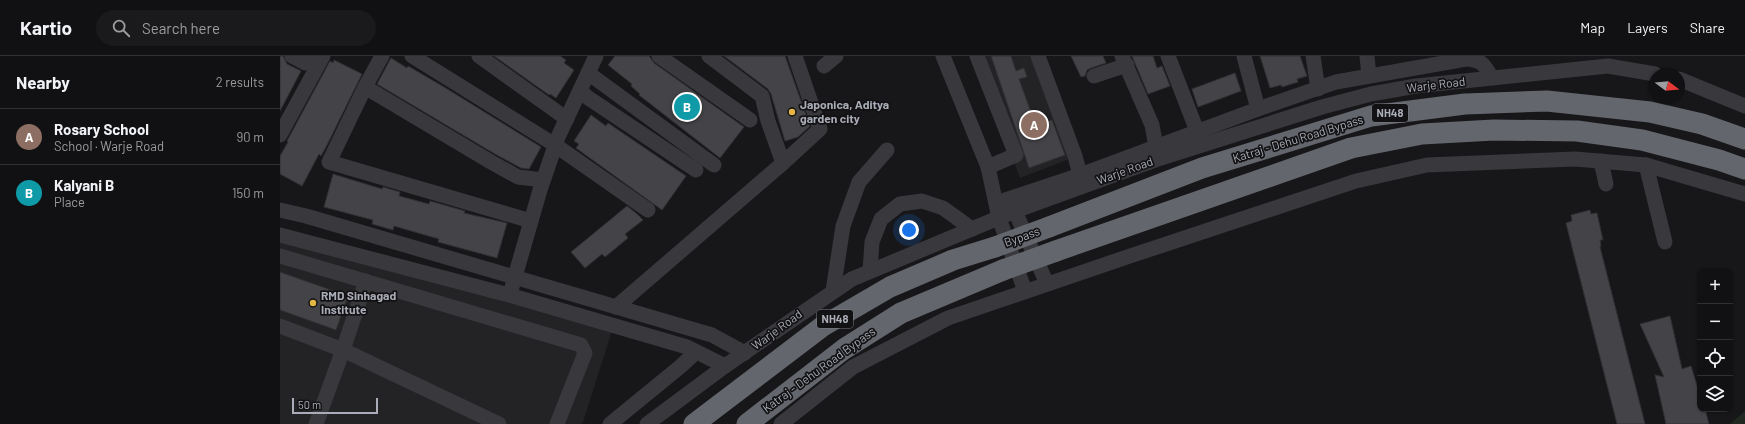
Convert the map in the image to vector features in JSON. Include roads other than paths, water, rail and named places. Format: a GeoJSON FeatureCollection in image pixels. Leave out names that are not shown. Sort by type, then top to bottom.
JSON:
{"type":"FeatureCollection","features":[{"type":"Feature","properties":{"kind":"highway","name":"Katraj - Dehu Road Bypass"},"geometry":{"type":"LineString","coordinates":[[1049,227],[1202,168],[1357,120],[1379,115],[1465,104],[1547,101],[1650,112],[1702,124],[1745,139]]}},
{"type":"Feature","properties":{"kind":"highway","name":"Katraj - Dehu Road Bypass"},"geometry":{"type":"LineString","coordinates":[[1056,251],[1351,148],[1422,134],[1494,130],[1577,131],[1642,140],[1719,160],[1745,169]]}},
{"type":"Feature","properties":{"kind":"highway","name":"Bypass"},"geometry":{"type":"LineString","coordinates":[[694,424],[823,326],[890,286],[954,260],[1049,227]]}},
{"type":"Feature","properties":{"kind":"highway","name":"Bypass"},"geometry":{"type":"LineString","coordinates":[[1003,270],[1056,251]]}},
{"type":"Feature","properties":{"kind":"highway","name":"Katraj - Dehu Road Bypass"},"geometry":{"type":"LineString","coordinates":[[747,424],[844,349],[901,312],[1003,270]]}},
{"type":"Feature","properties":{"kind":"street"},"geometry":{"type":"LineString","coordinates":[[292,56],[305,63],[309,56]]}},
{"type":"Feature","properties":{"kind":"street"},"geometry":{"type":"LineString","coordinates":[[280,135],[323,56]]}},
{"type":"Feature","properties":{"kind":"street"},"geometry":{"type":"LineString","coordinates":[[382,56],[365,87],[329,162],[531,221]]}},
{"type":"Feature","properties":{"kind":"street"},"geometry":{"type":"LineString","coordinates":[[412,56],[555,145],[648,210]]}},
{"type":"Feature","properties":{"kind":"street"},"geometry":{"type":"LineString","coordinates":[[479,56],[567,119]]}},
{"type":"Feature","properties":{"kind":"street"},"geometry":{"type":"LineString","coordinates":[[659,56],[750,120]]}},
{"type":"Feature","properties":{"kind":"street"},"geometry":{"type":"LineString","coordinates":[[709,56],[762,96],[768,121],[783,163]]}},
{"type":"Feature","properties":{"kind":"street"},"geometry":{"type":"LineString","coordinates":[[621,303],[783,163],[820,129],[796,56]]}},
{"type":"Feature","properties":{"kind":"street"},"geometry":{"type":"LineString","coordinates":[[824,66],[836,56]]}},
{"type":"Feature","properties":{"kind":"street"},"geometry":{"type":"LineString","coordinates":[[943,56],[988,167],[999,218],[1026,291]]}},
{"type":"Feature","properties":{"kind":"street"},"geometry":{"type":"LineString","coordinates":[[977,56],[1016,155],[988,167]]}},
{"type":"Feature","properties":{"kind":"street"},"geometry":{"type":"LineString","coordinates":[[1038,56],[1075,156],[1080,175]]}},
{"type":"Feature","properties":{"kind":"street"},"geometry":{"type":"LineString","coordinates":[[1168,56],[1197,132]]}},
{"type":"Feature","properties":{"kind":"street"},"geometry":{"type":"LineString","coordinates":[[1244,56],[1258,109]]}},
{"type":"Feature","properties":{"kind":"street"},"geometry":{"type":"LineString","coordinates":[[1313,56],[1318,89]]}},
{"type":"Feature","properties":{"kind":"street"},"geometry":{"type":"LineString","coordinates":[[1368,56],[1369,76]]}},
{"type":"Feature","properties":{"kind":"street"},"geometry":{"type":"LineString","coordinates":[[996,203],[1080,175],[1258,109],[1336,82],[1369,76],[1411,62],[1475,59],[1482,63],[1492,78]]}},
{"type":"Feature","properties":{"kind":"street"},"geometry":{"type":"LineString","coordinates":[[1094,76],[1125,61],[1152,125],[1156,147]]}},
{"type":"Feature","properties":{"kind":"street"},"geometry":{"type":"LineString","coordinates":[[509,295],[516,278],[543,180],[555,145],[591,62],[714,165]]}},
{"type":"Feature","properties":{"kind":"street","name":"Warje Road"},"geometry":{"type":"LineString","coordinates":[[647,424],[725,366],[833,290],[852,279],[1015,211],[1161,158],[1322,107],[1379,93],[1416,86],[1608,66],[1618,62],[1649,72]]}},
{"type":"Feature","properties":{"kind":"street"},"geometry":{"type":"LineString","coordinates":[[1685,81],[1745,106]]}},
{"type":"Feature","properties":{"kind":"street"},"geometry":{"type":"LineString","coordinates":[[365,87],[518,177],[543,180]]}},
{"type":"Feature","properties":{"kind":"street"},"geometry":{"type":"LineString","coordinates":[[580,90],[587,97],[696,170]]}},
{"type":"Feature","properties":{"kind":"street"},"geometry":{"type":"LineString","coordinates":[[833,290],[843,226],[859,182],[887,150]]}},
{"type":"Feature","properties":{"kind":"street"},"geometry":{"type":"LineString","coordinates":[[781,424],[853,367],[948,318],[1356,181],[1427,165],[1575,159],[1646,165],[1745,194]]}},
{"type":"Feature","properties":{"kind":"street"},"geometry":{"type":"LineString","coordinates":[[1601,161],[1606,184]]}},
{"type":"Feature","properties":{"kind":"street"},"geometry":{"type":"LineString","coordinates":[[1646,165],[1665,242]]}},
{"type":"Feature","properties":{"kind":"street"},"geometry":{"type":"LineString","coordinates":[[870,271],[872,242],[880,219],[900,204],[922,201],[929,203],[943,208],[972,229]]}},
{"type":"Feature","properties":{"kind":"street"},"geometry":{"type":"LineString","coordinates":[[280,210],[516,278],[621,303],[712,334],[745,353]]}},
{"type":"Feature","properties":{"kind":"street"},"geometry":{"type":"LineString","coordinates":[[1015,211],[1047,284]]}},
{"type":"Feature","properties":{"kind":"street"},"geometry":{"type":"LineString","coordinates":[[280,235],[509,295],[687,347],[725,366]]}},
{"type":"Feature","properties":{"kind":"street"},"geometry":{"type":"LineString","coordinates":[[280,256],[581,345],[585,352],[557,424]]}},
{"type":"Feature","properties":{"kind":"street"},"geometry":{"type":"LineString","coordinates":[[316,424],[344,350],[366,281]]}},
{"type":"Feature","properties":{"kind":"street"},"geometry":{"type":"LineString","coordinates":[[280,326],[344,350],[499,424]]}},
{"type":"Feature","properties":{"kind":"street"},"geometry":{"type":"LineString","coordinates":[[610,424],[696,352]]}},
{"type":"Feature","properties":{"kind":"place","name":"Kalyani B"},"geometry":{"type":"Point","coordinates":[687,107]}},
{"type":"Feature","properties":{"kind":"place","name":"Japonica, Aditya garden city"},"geometry":{"type":"Point","coordinates":[792,112]}},
{"type":"Feature","properties":{"kind":"place","name":"Rosary School"},"geometry":{"type":"Point","coordinates":[1034,125]}},
{"type":"Feature","properties":{"kind":"place","name":"RMD Sinhagad Institute"},"geometry":{"type":"Point","coordinates":[313,303]}}]}
